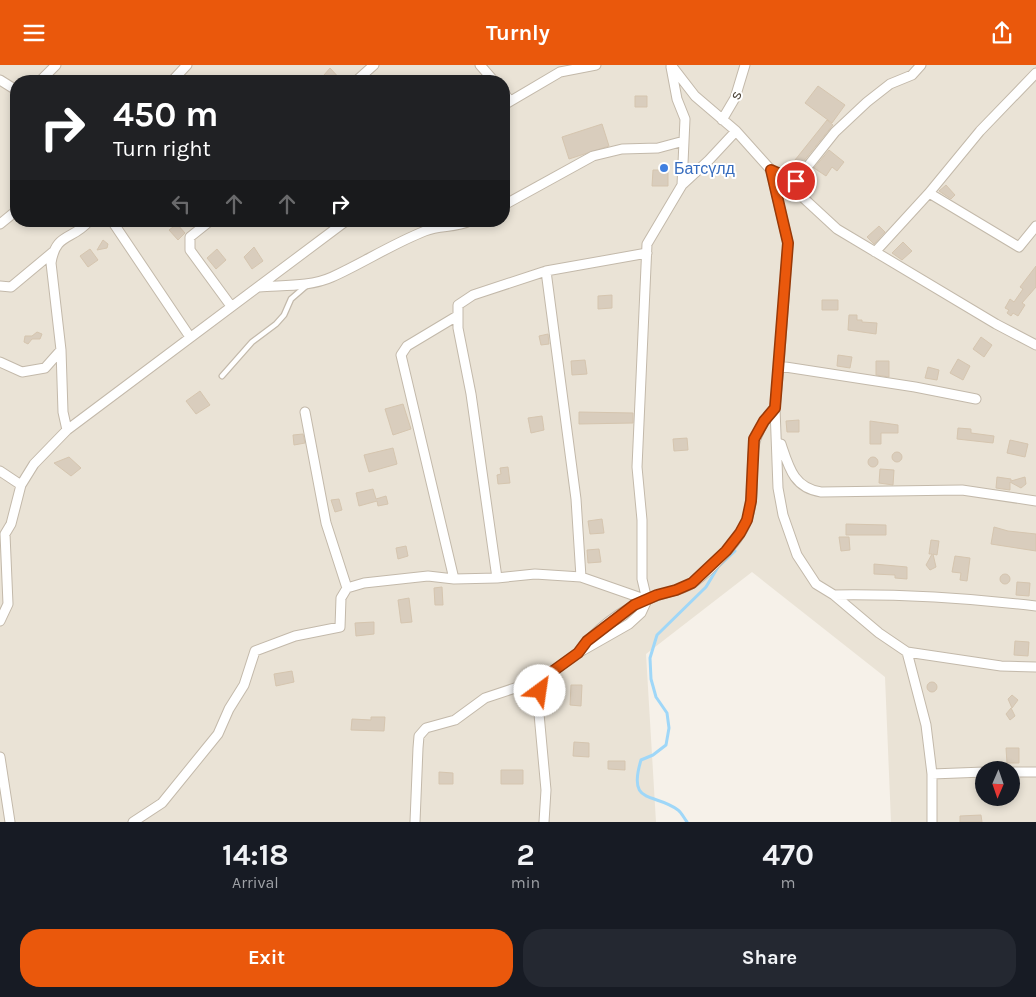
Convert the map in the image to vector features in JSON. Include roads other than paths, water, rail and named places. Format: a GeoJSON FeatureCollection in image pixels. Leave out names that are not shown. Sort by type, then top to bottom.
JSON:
{"type":"FeatureCollection","features":[{"type":"Feature","properties":{"kind":"street"},"geometry":{"type":"LineString","coordinates":[[46,75],[56,65]]}},
{"type":"Feature","properties":{"kind":"street"},"geometry":{"type":"LineString","coordinates":[[178,75],[188,65]]}},
{"type":"Feature","properties":{"kind":"street"},"geometry":{"type":"LineString","coordinates":[[363,75],[374,65]]}},
{"type":"Feature","properties":{"kind":"street"},"geometry":{"type":"LineString","coordinates":[[480,65],[489,75]]}},
{"type":"Feature","properties":{"kind":"street"},"geometry":{"type":"LineString","coordinates":[[510,101],[560,73],[596,65]]}},
{"type":"Feature","properties":{"kind":"street"},"geometry":{"type":"LineString","coordinates":[[671,65],[695,96],[736,131],[771,170],[796,181]]}},
{"type":"Feature","properties":{"kind":"street"},"geometry":{"type":"LineString","coordinates":[[671,65],[677,99],[685,119],[682,185]]}},
{"type":"Feature","properties":{"kind":"street"},"geometry":{"type":"LineString","coordinates":[[796,181],[808,169],[834,132],[867,101],[890,84],[912,75],[921,65]]}},
{"type":"Feature","properties":{"kind":"street","name":"s"},"geometry":{"type":"LineString","coordinates":[[722,120],[735,98],[744,66]]}},
{"type":"Feature","properties":{"kind":"street"},"geometry":{"type":"LineString","coordinates":[[875,252],[929,193],[980,131],[1036,73]]}},
{"type":"Feature","properties":{"kind":"street"},"geometry":{"type":"LineString","coordinates":[[415,822],[419,736],[426,728],[455,720],[485,698],[542,679],[578,653],[630,624],[641,613],[647,600],[642,579],[642,520],[637,467],[647,244],[682,185],[736,131]]}},
{"type":"Feature","properties":{"kind":"street"},"geometry":{"type":"LineString","coordinates":[[510,202],[593,156],[622,149],[658,148],[684,141]]}},
{"type":"Feature","properties":{"kind":"street"},"geometry":{"type":"LineString","coordinates":[[771,170],[788,243],[775,408],[778,489],[783,515],[797,555],[816,584],[834,595],[878,633],[907,651],[1001,666],[1036,667]]}},
{"type":"Feature","properties":{"kind":"street"},"geometry":{"type":"LineString","coordinates":[[796,181],[798,193],[837,229],[1036,345]]}},
{"type":"Feature","properties":{"kind":"street"},"geometry":{"type":"LineString","coordinates":[[929,193],[1019,247],[1036,226]]}},
{"type":"Feature","properties":{"kind":"street"},"geometry":{"type":"LineString","coordinates":[[0,224],[10,216]]}},
{"type":"Feature","properties":{"kind":"street"},"geometry":{"type":"LineString","coordinates":[[67,430],[63,412],[61,350],[51,263],[57,243],[84,227]]}},
{"type":"Feature","properties":{"kind":"street"},"geometry":{"type":"LineString","coordinates":[[116,227],[190,337]]}},
{"type":"Feature","properties":{"kind":"street"},"geometry":{"type":"LineString","coordinates":[[202,227],[190,237],[190,250],[231,306]]}},
{"type":"Feature","properties":{"kind":"street"},"geometry":{"type":"LineString","coordinates":[[0,621],[8,605],[2,536],[11,524],[20,485],[34,464],[67,430],[338,227]]}},
{"type":"Feature","properties":{"kind":"street"},"geometry":{"type":"LineString","coordinates":[[256,287],[309,283],[331,278],[389,246],[428,230],[452,227]]}},
{"type":"Feature","properties":{"kind":"street"},"geometry":{"type":"LineString","coordinates":[[0,286],[11,287],[53,253]]}},
{"type":"Feature","properties":{"kind":"street"},"geometry":{"type":"LineString","coordinates":[[497,578],[471,394],[457,316],[458,305],[473,295],[546,271],[647,253]]}},
{"type":"Feature","properties":{"kind":"street"},"geometry":{"type":"LineString","coordinates":[[546,271],[576,499],[581,577]]}},
{"type":"Feature","properties":{"kind":"street"},"geometry":{"type":"LineString","coordinates":[[454,579],[401,355],[407,347],[457,316]]}},
{"type":"Feature","properties":{"kind":"street"},"geometry":{"type":"LineString","coordinates":[[0,362],[22,372],[45,368],[61,350]]}},
{"type":"Feature","properties":{"kind":"street"},"geometry":{"type":"LineString","coordinates":[[779,366],[915,387],[976,399]]}},
{"type":"Feature","properties":{"kind":"street"},"geometry":{"type":"LineString","coordinates":[[578,653],[587,641],[608,623],[634,605],[692,583],[726,551],[747,520],[751,501],[754,439],[764,421],[775,408]]}},
{"type":"Feature","properties":{"kind":"street"},"geometry":{"type":"LineString","coordinates":[[305,412],[326,523],[347,588]]}},
{"type":"Feature","properties":{"kind":"street"},"geometry":{"type":"LineString","coordinates":[[777,433],[792,472],[800,486],[808,491],[821,493],[962,490],[1036,501]]}},
{"type":"Feature","properties":{"kind":"street"},"geometry":{"type":"LineString","coordinates":[[0,471],[20,485]]}},
{"type":"Feature","properties":{"kind":"street"},"geometry":{"type":"LineString","coordinates":[[133,822],[162,803],[218,734],[229,709],[244,685],[255,651],[295,635],[340,627],[341,598],[347,588],[364,583],[428,576],[454,579],[535,575],[581,577],[647,600]]}},
{"type":"Feature","properties":{"kind":"street"},"geometry":{"type":"LineString","coordinates":[[834,595],[898,594],[959,597],[1036,606]]}},
{"type":"Feature","properties":{"kind":"street"},"geometry":{"type":"LineString","coordinates":[[907,651],[926,725],[932,773],[932,822]]}},
{"type":"Feature","properties":{"kind":"street"},"geometry":{"type":"LineString","coordinates":[[542,679],[538,703],[546,790],[544,822]]}},
{"type":"Feature","properties":{"kind":"street"},"geometry":{"type":"LineString","coordinates":[[0,757],[10,822]]}},
{"type":"Feature","properties":{"kind":"street"},"geometry":{"type":"LineString","coordinates":[[1020,772],[1036,772]]}},
{"type":"Feature","properties":{"kind":"street"},"geometry":{"type":"LineString","coordinates":[[932,773],[975,773]]}},
{"type":"Feature","properties":{"kind":"lane"},"geometry":{"type":"LineString","coordinates":[[222,377],[252,342],[276,324],[284,315],[291,299],[309,283]]}},
{"type":"Feature","properties":{"kind":"waterway"},"geometry":{"type":"LineString","coordinates":[[687,822],[678,810],[645,795],[640,791],[638,785],[641,760],[653,755],[666,745],[669,728],[667,713],[656,697],[651,679],[650,658],[657,635],[706,587],[718,567],[735,551]]}},
{"type":"Feature","properties":{"kind":"place","name":"Батсүлд"},"geometry":{"type":"Point","coordinates":[664,168]}}]}
